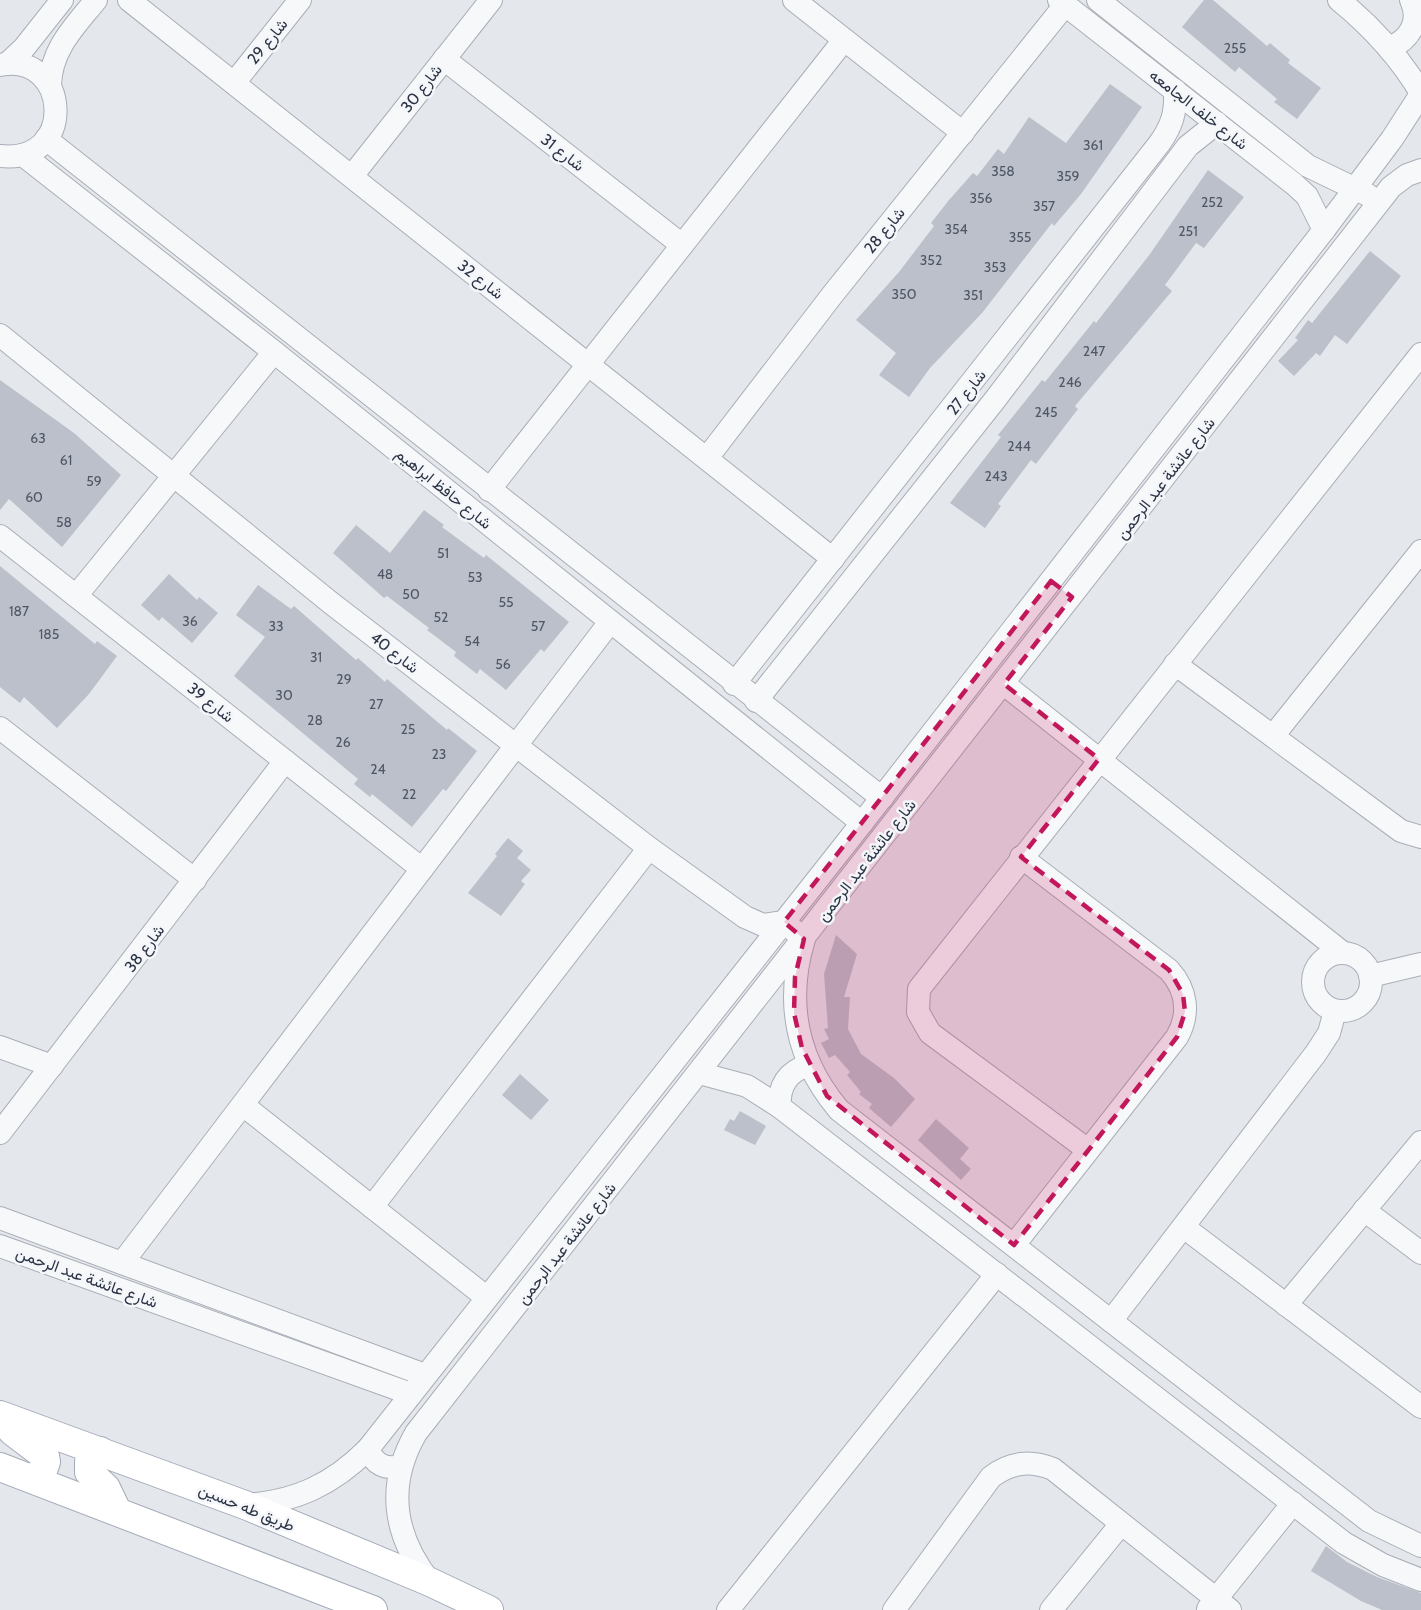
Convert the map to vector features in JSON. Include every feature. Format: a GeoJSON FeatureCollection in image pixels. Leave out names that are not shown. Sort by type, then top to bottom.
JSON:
{"type":"FeatureCollection","features":[{"type":"Feature","properties":{"kind":"main road","name":"طريق طه حسين"},"geometry":{"type":"LineString","coordinates":[[2,1416],[245,1505],[430,1582],[489,1610]]}},
{"type":"Feature","properties":{"kind":"main road"},"geometry":{"type":"LineString","coordinates":[[2,1416],[13,1432],[45,1456],[46,1462],[42,1473],[32,1479]]}},
{"type":"Feature","properties":{"kind":"main road"},"geometry":{"type":"LineString","coordinates":[[100,1452],[89,1462],[90,1472],[106,1488],[117,1511]]}},
{"type":"Feature","properties":{"kind":"main road"},"geometry":{"type":"LineString","coordinates":[[0,1467],[373,1610]]}},
{"type":"Feature","properties":{"kind":"street"},"geometry":{"type":"LineString","coordinates":[[3,64],[24,48],[62,0]]}},
{"type":"Feature","properties":{"kind":"street"},"geometry":{"type":"LineString","coordinates":[[0,156],[23,155],[46,139],[57,112],[50,85],[53,60],[58,48],[96,0]]}},
{"type":"Feature","properties":{"kind":"street","name":"شارع 32"},"geometry":{"type":"LineString","coordinates":[[129,0],[833,559]]}},
{"type":"Feature","properties":{"kind":"street","name":"شارع 29"},"geometry":{"type":"LineString","coordinates":[[234,83],[300,0]]}},
{"type":"Feature","properties":{"kind":"street","name":"شارع 30"},"geometry":{"type":"LineString","coordinates":[[352,176],[491,0]]}},
{"type":"Feature","properties":{"kind":"street"},"geometry":{"type":"LineString","coordinates":[[794,0],[963,133]]}},
{"type":"Feature","properties":{"kind":"street","name":"شارع خلف الجامعه"},"geometry":{"type":"LineString","coordinates":[[1098,0],[1308,166],[1355,187],[1379,203]]}},
{"type":"Feature","properties":{"kind":"street"},"geometry":{"type":"LineString","coordinates":[[1339,0],[1373,28],[1407,70],[1421,94]]}},
{"type":"Feature","properties":{"kind":"street"},"geometry":{"type":"LineString","coordinates":[[1389,48],[1404,40],[1413,26],[1415,11],[1412,0]]}},
{"type":"Feature","properties":{"kind":"street"},"geometry":{"type":"LineString","coordinates":[[1412,0],[1421,6]]}},
{"type":"Feature","properties":{"kind":"street","name":"شارع خلف الجامعه"},"geometry":{"type":"LineString","coordinates":[[1062,2],[1300,190],[1316,212],[1324,230]]}},
{"type":"Feature","properties":{"kind":"street","name":"شارع 28"},"geometry":{"type":"LineString","coordinates":[[707,458],[833,294],[963,133],[1062,2]]}},
{"type":"Feature","properties":{"kind":"street"},"geometry":{"type":"LineString","coordinates":[[489,490],[844,40]]}},
{"type":"Feature","properties":{"kind":"street","name":"شارع 31"},"geometry":{"type":"LineString","coordinates":[[444,59],[682,245]]}},
{"type":"Feature","properties":{"kind":"street"},"geometry":{"type":"LineString","coordinates":[[3,64],[31,69],[50,85]]}},
{"type":"Feature","properties":{"kind":"street","name":"شارع 27"},"geometry":{"type":"LineString","coordinates":[[734,684],[1165,136],[1176,110],[1175,90]]}},
{"type":"Feature","properties":{"kind":"street","name":"شارع عائشة عبد الرحمن"},"geometry":{"type":"LineString","coordinates":[[245,1505],[268,1504],[312,1491],[333,1480],[368,1449],[862,824],[1324,230],[1392,139],[1421,94]]}},
{"type":"Feature","properties":{"kind":"street","name":"شارع 27"},"geometry":{"type":"LineString","coordinates":[[756,701],[994,401],[1188,146],[1217,123]]}},
{"type":"Feature","properties":{"kind":"street","name":"شارع حافظ ابراهيم"},"geometry":{"type":"LineString","coordinates":[[46,139],[734,684],[882,798]]}},
{"type":"Feature","properties":{"kind":"street","name":"شارع حافظ ابراهيم"},"geometry":{"type":"LineString","coordinates":[[23,155],[274,352],[862,824]]}},
{"type":"Feature","properties":{"kind":"street","name":"شارع عائشة عبد الرحمن"},"geometry":{"type":"LineString","coordinates":[[430,1582],[412,1556],[400,1527],[397,1486],[401,1466],[416,1433],[1391,187],[1407,175],[1421,170]]}},
{"type":"Feature","properties":{"kind":"street","name":"شارع 40"},"geometry":{"type":"LineString","coordinates":[[0,335],[331,603],[649,848],[745,917],[764,924],[784,922]]}},
{"type":"Feature","properties":{"kind":"street"},"geometry":{"type":"LineString","coordinates":[[76,596],[274,352]]}},
{"type":"Feature","properties":{"kind":"street"},"geometry":{"type":"LineString","coordinates":[[1088,1150],[930,1033],[918,1012],[917,997],[922,982],[1419,362]]}},
{"type":"Feature","properties":{"kind":"street","name":"شارع 39"},"geometry":{"type":"LineString","coordinates":[[0,536],[422,869]]}},
{"type":"Feature","properties":{"kind":"street"},"geometry":{"type":"LineString","coordinates":[[1273,736],[1421,551]]}},
{"type":"Feature","properties":{"kind":"street"},"geometry":{"type":"LineString","coordinates":[[1051,581],[1072,597]]}},
{"type":"Feature","properties":{"kind":"street"},"geometry":{"type":"LineString","coordinates":[[122,1263],[610,622]]}},
{"type":"Feature","properties":{"kind":"street"},"geometry":{"type":"LineString","coordinates":[[1175,664],[1401,831],[1421,837]]}},
{"type":"Feature","properties":{"kind":"street"},"geometry":{"type":"LineString","coordinates":[[1004,684],[1344,953],[1360,960],[1370,976],[1371,988],[1366,999],[1358,1007],[1347,1011],[1335,1011],[1324,1006],[1316,996],[1312,984],[1314,972],[1321,962],[1332,955],[1344,953]]}},
{"type":"Feature","properties":{"kind":"street"},"geometry":{"type":"LineString","coordinates":[[0,728],[195,880]]}},
{"type":"Feature","properties":{"kind":"street","name":"شارع 38"},"geometry":{"type":"LineString","coordinates":[[0,1133],[285,761]]}},
{"type":"Feature","properties":{"kind":"street"},"geometry":{"type":"LineString","coordinates":[[372,1207],[649,848]]}},
{"type":"Feature","properties":{"kind":"street"},"geometry":{"type":"LineString","coordinates":[[1014,1245],[1177,1037],[1184,1021],[1184,994],[1169,970],[1021,857]]}},
{"type":"Feature","properties":{"kind":"street"},"geometry":{"type":"LineString","coordinates":[[784,922],[804,939],[798,959],[794,995],[797,1031],[809,1065],[839,1110],[1369,1521],[1421,1546]]}},
{"type":"Feature","properties":{"kind":"street"},"geometry":{"type":"LineString","coordinates":[[1370,976],[1421,964]]}},
{"type":"Feature","properties":{"kind":"street"},"geometry":{"type":"LineString","coordinates":[[1111,1321],[1185,1228],[1316,1053],[1329,1033],[1335,1011]]}},
{"type":"Feature","properties":{"kind":"street"},"geometry":{"type":"LineString","coordinates":[[0,1047],[52,1066]]}},
{"type":"Feature","properties":{"kind":"street"},"geometry":{"type":"LineString","coordinates":[[780,1107],[783,1083],[794,1071],[809,1065]]}},
{"type":"Feature","properties":{"kind":"street"},"geometry":{"type":"LineString","coordinates":[[699,1073],[732,1080],[780,1107],[1363,1555],[1421,1580]]}},
{"type":"Feature","properties":{"kind":"street"},"geometry":{"type":"LineString","coordinates":[[243,1105],[486,1297]]}},
{"type":"Feature","properties":{"kind":"street"},"geometry":{"type":"LineString","coordinates":[[635,1110],[658,1125]]}},
{"type":"Feature","properties":{"kind":"street"},"geometry":{"type":"LineString","coordinates":[[1286,1305],[1421,1142]]}},
{"type":"Feature","properties":{"kind":"street"},"geometry":{"type":"LineString","coordinates":[[1364,1210],[1421,1253]]}},
{"type":"Feature","properties":{"kind":"street","name":"شارع عائشة عبد الرحمن"},"geometry":{"type":"LineString","coordinates":[[0,1218],[425,1375]]}},
{"type":"Feature","properties":{"kind":"street"},"geometry":{"type":"LineString","coordinates":[[959,1244],[981,1219]]}},
{"type":"Feature","properties":{"kind":"street"},"geometry":{"type":"LineString","coordinates":[[1185,1228],[1421,1407]]}},
{"type":"Feature","properties":{"kind":"street","name":"شارع عائشة عبد الرحمن"},"geometry":{"type":"LineString","coordinates":[[0,1246],[411,1394]]}},
{"type":"Feature","properties":{"kind":"street"},"geometry":{"type":"LineString","coordinates":[[728,1610],[997,1274]]}},
{"type":"Feature","properties":{"kind":"street"},"geometry":{"type":"LineString","coordinates":[[1168,1407],[1189,1382]]}},
{"type":"Feature","properties":{"kind":"street"},"geometry":{"type":"LineString","coordinates":[[368,1449],[378,1464],[389,1468],[401,1466]]}},
{"type":"Feature","properties":{"kind":"street"},"geometry":{"type":"LineString","coordinates":[[894,1610],[991,1477],[1010,1465],[1032,1463],[1053,1469],[1218,1606],[1293,1503]]}},
{"type":"Feature","properties":{"kind":"street"},"geometry":{"type":"LineString","coordinates":[[1051,1610],[1121,1524]]}},
{"type":"Feature","properties":{"kind":"highlighted area"},"geometry":{"type":"Polygon","coordinates":[[[1051,581],[1072,597],[1004,684],[1099,759],[1021,857],[1169,970],[1183,994],[1185,1012],[1177,1037],[1014,1245],[827,1096],[802,1048],[794,1013],[795,977],[804,939],[784,922],[1051,581]]]}},
{"type":"Feature","properties":{"kind":"building"},"geometry":{"type":"Polygon","coordinates":[[[1204,0],[1213,0],[1267,46],[1270,43],[1290,60],[1288,63],[1321,88],[1297,119],[1274,102],[1277,99],[1239,67],[1235,72],[1182,27],[1204,0]]]}},
{"type":"Feature","properties":{"kind":"building"},"geometry":{"type":"Polygon","coordinates":[[[1110,84],[1142,107],[1081,194],[1054,226],[1052,223],[982,313],[930,368],[909,397],[879,375],[896,353],[856,320],[899,272],[934,226],[931,223],[949,200],[973,173],[977,176],[998,149],[1004,154],[1029,117],[1066,143],[1110,84]]]}},
{"type":"Feature","properties":{"kind":"building"},"geometry":{"type":"Polygon","coordinates":[[[1208,170],[1244,197],[1204,248],[1196,243],[1165,285],[1172,291],[1075,406],[1078,409],[1036,464],[1031,460],[998,504],[1001,506],[985,528],[950,503],[1001,437],[998,435],[1042,380],[1045,382],[1094,321],[1096,323],[1150,254],[1208,170]]]}},
{"type":"Feature","properties":{"kind":"building"},"geometry":{"type":"Polygon","coordinates":[[[1370,251],[1401,276],[1347,344],[1335,335],[1320,356],[1316,353],[1294,376],[1278,361],[1298,340],[1295,338],[1308,320],[1312,323],[1370,251]]]}},
{"type":"Feature","properties":{"kind":"building"},"geometry":{"type":"Polygon","coordinates":[[[0,380],[74,433],[121,475],[62,547],[9,499],[0,510],[0,380]]]}},
{"type":"Feature","properties":{"kind":"building"},"geometry":{"type":"Polygon","coordinates":[[[424,510],[444,525],[442,527],[484,558],[486,555],[569,622],[544,652],[541,649],[506,690],[480,669],[477,674],[454,656],[456,652],[427,630],[429,628],[387,596],[384,598],[333,553],[356,525],[390,553],[424,510]]]}},
{"type":"Feature","properties":{"kind":"building"},"geometry":{"type":"Polygon","coordinates":[[[0,566],[95,644],[97,641],[117,656],[89,694],[57,728],[24,697],[20,703],[0,687],[0,566]]]}},
{"type":"Feature","properties":{"kind":"building"},"geometry":{"type":"Polygon","coordinates":[[[169,574],[197,600],[199,597],[218,613],[192,643],[162,617],[159,621],[141,605],[169,574]]]}},
{"type":"Feature","properties":{"kind":"building"},"geometry":{"type":"Polygon","coordinates":[[[258,585],[291,609],[294,606],[356,660],[358,658],[385,682],[387,679],[447,730],[448,728],[477,751],[446,791],[443,789],[412,827],[372,794],[370,797],[354,784],[358,779],[234,676],[265,637],[236,615],[258,585]]]}},
{"type":"Feature","properties":{"kind":"building"},"geometry":{"type":"Polygon","coordinates":[[[508,838],[523,851],[517,858],[531,870],[521,881],[525,884],[501,916],[468,893],[508,838]]]}},
{"type":"Feature","properties":{"kind":"building"},"geometry":{"type":"Polygon","coordinates":[[[836,935],[857,954],[844,997],[850,997],[848,1029],[861,1054],[894,1078],[915,1099],[891,1127],[869,1108],[872,1104],[859,1094],[861,1092],[847,1075],[850,1072],[835,1055],[829,1058],[821,1043],[829,1039],[824,1029],[828,1028],[824,974],[836,935]]]}},
{"type":"Feature","properties":{"kind":"building"},"geometry":{"type":"Polygon","coordinates":[[[520,1074],[549,1100],[531,1120],[502,1095],[520,1074]]]}},
{"type":"Feature","properties":{"kind":"building"},"geometry":{"type":"Polygon","coordinates":[[[740,1111],[766,1126],[755,1145],[724,1130],[730,1119],[734,1121],[740,1111]]]}},
{"type":"Feature","properties":{"kind":"building"},"geometry":{"type":"Polygon","coordinates":[[[936,1119],[969,1148],[960,1159],[971,1169],[961,1180],[918,1140],[936,1119]]]}},
{"type":"Feature","properties":{"kind":"building"},"geometry":{"type":"Polygon","coordinates":[[[1326,1546],[1347,1562],[1377,1577],[1421,1593],[1421,1610],[1382,1610],[1361,1601],[1311,1571],[1326,1546]]]}}]}
